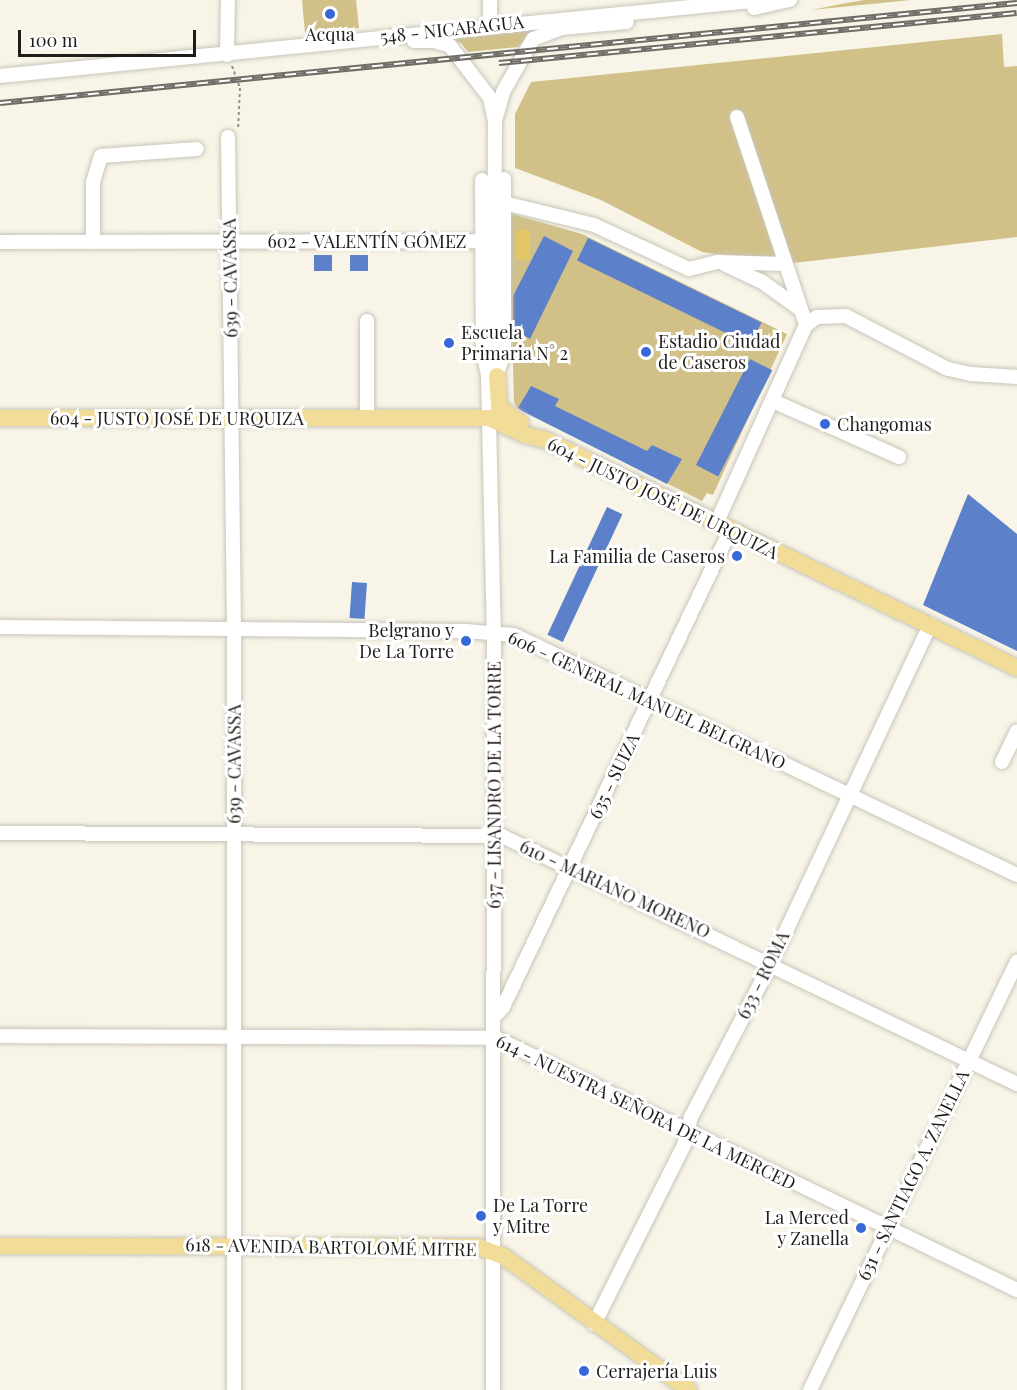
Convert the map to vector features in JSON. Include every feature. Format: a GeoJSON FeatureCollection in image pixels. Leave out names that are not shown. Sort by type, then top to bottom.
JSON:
{"type":"FeatureCollection","features":[{"type":"Feature","properties":{"kind":"main road"},"geometry":{"type":"LineString","coordinates":[[493,376],[502,411],[546,440]]}},
{"type":"Feature","properties":{"kind":"main road","name":"604 - JUSTO JOSÉ DE URQUIZA"},"geometry":{"type":"LineString","coordinates":[[0,418],[489,418],[525,435],[546,440],[723,528],[1017,668]]}},
{"type":"Feature","properties":{"kind":"main road","name":"618 - AVENIDA BARTOLOMÉ MITRE"},"geometry":{"type":"LineString","coordinates":[[0,1246],[479,1247],[494,1251],[689,1390]]}},
{"type":"Feature","properties":{"kind":"street"},"geometry":{"type":"LineString","coordinates":[[227,55],[228,0]]}},
{"type":"Feature","properties":{"kind":"street"},"geometry":{"type":"LineString","coordinates":[[490,0],[490,24]]}},
{"type":"Feature","properties":{"kind":"street","name":"548 - NICARAGUA"},"geometry":{"type":"LineString","coordinates":[[0,76],[227,55],[657,5],[761,0]]}},
{"type":"Feature","properties":{"kind":"street"},"geometry":{"type":"LineString","coordinates":[[493,376],[495,122],[503,92],[527,45],[544,33],[742,10],[790,0]]}},
{"type":"Feature","properties":{"kind":"street"},"geometry":{"type":"LineString","coordinates":[[254,51],[279,54],[423,40],[443,43],[453,50],[485,88],[495,122]]}},
{"type":"Feature","properties":{"kind":"street"},"geometry":{"type":"LineString","coordinates":[[737,117],[806,325],[816,317],[846,316],[948,369],[971,374],[1017,377]]}},
{"type":"Feature","properties":{"kind":"street","name":"639 - CAVASSA"},"geometry":{"type":"LineString","coordinates":[[228,137],[234,628],[234,1390]]}},
{"type":"Feature","properties":{"kind":"street"},"geometry":{"type":"LineString","coordinates":[[93,242],[93,182],[102,156],[196,149]]}},
{"type":"Feature","properties":{"kind":"street","name":"637 - LISANDRO DE LA TORRE"},"geometry":{"type":"LineString","coordinates":[[493,1390],[494,632],[489,418],[493,376],[504,350],[504,179]]}},
{"type":"Feature","properties":{"kind":"street","name":"637 - LISANDRO DE LA TORRE"},"geometry":{"type":"LineString","coordinates":[[482,180],[483,350],[493,376]]}},
{"type":"Feature","properties":{"kind":"street"},"geometry":{"type":"LineString","coordinates":[[504,203],[594,225],[689,269],[718,262],[785,264]]}},
{"type":"Feature","properties":{"kind":"street","name":"602 - VALENTÍN GÓMEZ"},"geometry":{"type":"LineString","coordinates":[[0,242],[483,241]]}},
{"type":"Feature","properties":{"kind":"street"},"geometry":{"type":"LineString","coordinates":[[718,262],[762,281],[800,309]]}},
{"type":"Feature","properties":{"kind":"street"},"geometry":{"type":"LineString","coordinates":[[367,321],[367,418]]}},
{"type":"Feature","properties":{"kind":"street","name":"635 - SUIZA"},"geometry":{"type":"LineString","coordinates":[[494,1018],[503,1007],[651,700],[806,325]]}},
{"type":"Feature","properties":{"kind":"street"},"geometry":{"type":"LineString","coordinates":[[773,401],[899,457]]}},
{"type":"Feature","properties":{"kind":"street","name":"633 - ROMA"},"geometry":{"type":"LineString","coordinates":[[594,1324],[684,1145],[687,1131],[771,963],[930,625]]}},
{"type":"Feature","properties":{"kind":"street","name":"606 - GENERAL MANUEL BELGRANO"},"geometry":{"type":"LineString","coordinates":[[0,627],[494,632],[514,635],[1017,876]]}},
{"type":"Feature","properties":{"kind":"street"},"geometry":{"type":"LineString","coordinates":[[1002,762],[1017,731]]}},
{"type":"Feature","properties":{"kind":"street","name":"610 - MARIANO MORENO"},"geometry":{"type":"LineString","coordinates":[[0,833],[234,831],[494,834],[771,963],[1017,1084]]}},
{"type":"Feature","properties":{"kind":"street","name":"631 - SANTIAGO A. ZANELLA"},"geometry":{"type":"LineString","coordinates":[[810,1390],[886,1227],[1017,961]]}},
{"type":"Feature","properties":{"kind":"street","name":"614 - NUESTRA SEÑORA DE LA MERCED"},"geometry":{"type":"LineString","coordinates":[[0,1036],[235,1035],[495,1038],[1017,1290]]}},
{"type":"Feature","properties":{"kind":"path"},"geometry":{"type":"LineString","coordinates":[[227,55],[240,88],[238,137],[228,137]]}},
{"type":"Feature","properties":{"kind":"shaded area","name":"Acqua"},"geometry":{"type":"Polygon","coordinates":[[[302,0],[356,0],[359,28],[305,33],[302,0]]]}},
{"type":"Feature","properties":{"kind":"shaded area"},"geometry":{"type":"Polygon","coordinates":[[[864,0],[911,0],[811,10],[841,4],[864,0]]]}},
{"type":"Feature","properties":{"kind":"shaded area"},"geometry":{"type":"Polygon","coordinates":[[[533,30],[518,47],[468,52],[461,43],[448,38],[533,30]]]}},
{"type":"Feature","properties":{"kind":"shaded area"},"geometry":{"type":"Polygon","coordinates":[[[1002,34],[1004,67],[1017,66],[1017,237],[785,264],[702,252],[601,200],[515,168],[515,114],[531,82],[1002,34]]]}},
{"type":"Feature","properties":{"kind":"shaded area","name":"Estadio Ciudad de Caseros"},"geometry":{"type":"Polygon","coordinates":[[[509,213],[582,234],[787,334],[713,495],[707,493],[702,501],[517,408],[514,402],[509,213]]]}},
{"type":"Feature","properties":{"kind":"shaded area"},"geometry":{"type":"Polygon","coordinates":[[[516,230],[530,230],[530,260],[516,260],[516,230]]]}},
{"type":"Feature","properties":{"kind":"building"},"geometry":{"type":"Polygon","coordinates":[[[544,236],[573,251],[530,339],[513,329],[513,296],[544,236]]]}},
{"type":"Feature","properties":{"kind":"building"},"geometry":{"type":"Polygon","coordinates":[[[588,238],[761,323],[751,345],[577,260],[588,238]]]}},
{"type":"Feature","properties":{"kind":"building"},"geometry":{"type":"Polygon","coordinates":[[[314,255],[332,255],[332,271],[314,271],[314,255]]]}},
{"type":"Feature","properties":{"kind":"building"},"geometry":{"type":"Polygon","coordinates":[[[350,255],[368,255],[368,271],[350,271],[350,255]]]}},
{"type":"Feature","properties":{"kind":"building"},"geometry":{"type":"Polygon","coordinates":[[[750,359],[772,370],[718,476],[696,465],[750,359]]]}},
{"type":"Feature","properties":{"kind":"building"},"geometry":{"type":"Polygon","coordinates":[[[531,386],[559,399],[555,406],[647,451],[652,445],[682,459],[667,484],[522,411],[518,408],[531,386]]]}},
{"type":"Feature","properties":{"kind":"building"},"geometry":{"type":"Polygon","coordinates":[[[968,494],[1017,534],[1017,651],[923,605],[968,494]]]}},
{"type":"Feature","properties":{"kind":"building"},"geometry":{"type":"Polygon","coordinates":[[[607,507],[622,514],[563,642],[547,635],[607,507]]]}},
{"type":"Feature","properties":{"kind":"building"},"geometry":{"type":"Polygon","coordinates":[[[352,582],[367,583],[364,619],[349,618],[352,582]]]}},
{"type":"Feature","properties":{"kind":"railway"},"geometry":{"type":"LineString","coordinates":[[0,103],[1017,3]]}},
{"type":"Feature","properties":{"kind":"railway"},"geometry":{"type":"LineString","coordinates":[[499,63],[1017,13]]}},
{"type":"Feature","properties":{"kind":"place","name":"Acqua"},"geometry":{"type":"Point","coordinates":[330,14]}},
{"type":"Feature","properties":{"kind":"place","name":"Escuela Primaria N° 2"},"geometry":{"type":"Point","coordinates":[449,343]}},
{"type":"Feature","properties":{"kind":"place","name":"Estadio Ciudad de Caseros"},"geometry":{"type":"Point","coordinates":[646,352]}},
{"type":"Feature","properties":{"kind":"place","name":"Changomas"},"geometry":{"type":"Point","coordinates":[825,424]}},
{"type":"Feature","properties":{"kind":"place","name":"La Familia de Caseros"},"geometry":{"type":"Point","coordinates":[737,556]}},
{"type":"Feature","properties":{"kind":"place","name":"Belgrano y De La Torre"},"geometry":{"type":"Point","coordinates":[466,641]}},
{"type":"Feature","properties":{"kind":"place","name":"De La Torre y Mitre"},"geometry":{"type":"Point","coordinates":[481,1216]}},
{"type":"Feature","properties":{"kind":"place","name":"La Merced y Zanella"},"geometry":{"type":"Point","coordinates":[861,1228]}},
{"type":"Feature","properties":{"kind":"place","name":"Cerrajería Luis"},"geometry":{"type":"Point","coordinates":[584,1371]}}]}
